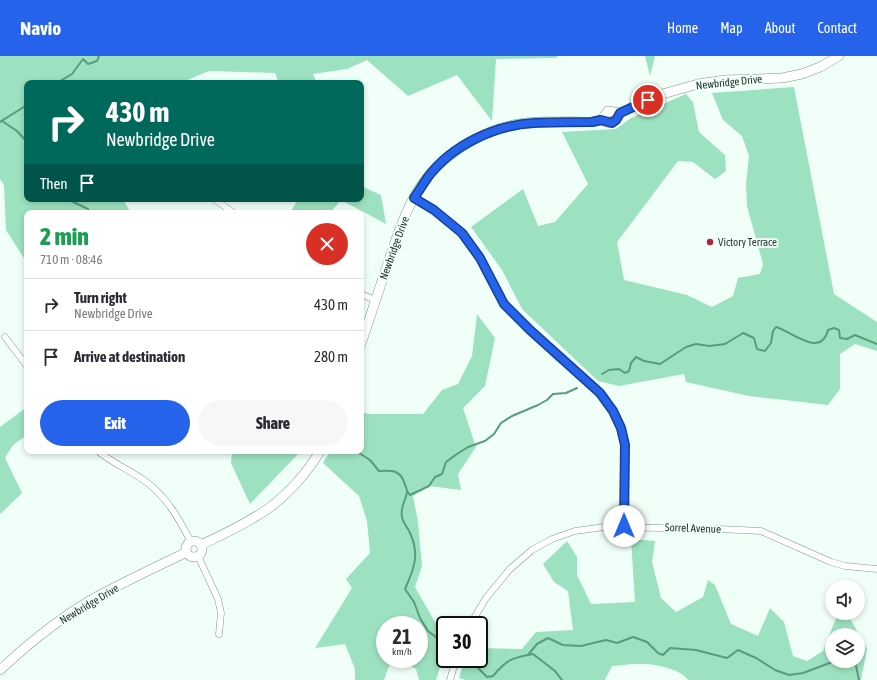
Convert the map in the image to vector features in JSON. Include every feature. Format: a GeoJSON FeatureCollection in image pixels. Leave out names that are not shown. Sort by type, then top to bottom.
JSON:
{"type":"FeatureCollection","features":[{"type":"Feature","properties":{"kind":"street","name":"Newbridge Drive"},"geometry":{"type":"LineString","coordinates":[[364,335],[399,230],[414,198],[428,176],[446,158],[469,142],[495,130],[514,125],[533,123],[592,122],[601,120],[612,123],[616,120],[620,113],[659,95],[698,84],[725,80],[782,78],[802,74],[820,67],[839,56]]}},
{"type":"Feature","properties":{"kind":"street"},"geometry":{"type":"LineString","coordinates":[[414,198],[434,210],[462,233],[480,258],[504,304],[530,330],[600,393],[613,411],[621,428],[625,445],[624,526]]}},
{"type":"Feature","properties":{"kind":"street"},"geometry":{"type":"LineString","coordinates":[[218,202],[230,210]]}},
{"type":"Feature","properties":{"kind":"street"},"geometry":{"type":"LineString","coordinates":[[364,295],[375,300]]}},
{"type":"Feature","properties":{"kind":"street"},"geometry":{"type":"LineString","coordinates":[[5,336],[24,362]]}},
{"type":"Feature","properties":{"kind":"street"},"geometry":{"type":"LineString","coordinates":[[103,454],[145,481],[165,500],[178,516],[191,542]]}},
{"type":"Feature","properties":{"kind":"street"},"geometry":{"type":"LineString","coordinates":[[201,545],[248,521],[269,508],[294,485],[318,454]]}},
{"type":"Feature","properties":{"kind":"street","name":"Sorrel Avenue"},"geometry":{"type":"LineString","coordinates":[[475,616],[486,598],[510,568],[532,550],[552,539],[575,531],[604,527],[624,526],[761,531],[831,562],[845,566],[877,569]]}},
{"type":"Feature","properties":{"kind":"street"},"geometry":{"type":"LineString","coordinates":[[191,542],[196,542],[201,545]]}},
{"type":"Feature","properties":{"kind":"street"},"geometry":{"type":"LineString","coordinates":[[191,542],[187,546],[187,552],[192,556],[198,556],[202,552],[201,545]]}},
{"type":"Feature","properties":{"kind":"street","name":"Newbridge Drive"},"geometry":{"type":"LineString","coordinates":[[0,670],[73,611],[99,595],[187,552]]}},
{"type":"Feature","properties":{"kind":"street"},"geometry":{"type":"LineString","coordinates":[[198,556],[218,599],[221,613],[219,634]]}},
{"type":"Feature","properties":{"kind":"street"},"geometry":{"type":"LineString","coordinates":[[450,680],[453,668]]}},
{"type":"Feature","properties":{"kind":"green space"},"geometry":{"type":"Polygon","coordinates":[[[0,56],[558,56],[556,58],[496,59],[492,121],[457,75],[408,96],[367,60],[347,69],[313,74],[316,80],[278,80],[275,73],[209,71],[187,80],[24,80],[24,202],[125,202],[129,210],[24,210],[24,258],[6,230],[4,185],[0,179],[0,56]]]}},
{"type":"Feature","properties":{"kind":"green space"},"geometry":{"type":"Polygon","coordinates":[[[645,56],[655,56],[650,76],[645,56]]]}},
{"type":"Feature","properties":{"kind":"green space"},"geometry":{"type":"Polygon","coordinates":[[[794,87],[834,294],[877,322],[877,351],[855,344],[840,354],[840,389],[828,405],[749,396],[686,382],[684,374],[619,386],[598,381],[522,309],[502,270],[471,227],[523,189],[538,226],[555,222],[588,184],[562,132],[616,129],[631,118],[686,94],[693,102],[699,132],[725,155],[726,171],[715,179],[693,162],[678,161],[617,242],[624,280],[687,295],[712,307],[733,296],[738,278],[760,274],[763,264],[747,206],[746,184],[749,156],[742,136],[723,120],[712,93],[794,87]]]}},
{"type":"Feature","properties":{"kind":"green space"},"geometry":{"type":"Polygon","coordinates":[[[364,187],[381,195],[386,224],[364,212],[364,210],[360,210],[345,202],[364,202],[364,187]]]}},
{"type":"Feature","properties":{"kind":"green space"},"geometry":{"type":"Polygon","coordinates":[[[296,202],[339,202],[333,210],[292,210],[296,202]]]}},
{"type":"Feature","properties":{"kind":"green space"},"geometry":{"type":"Polygon","coordinates":[[[477,314],[495,338],[485,386],[463,408],[476,447],[458,474],[461,490],[429,486],[413,496],[418,522],[422,566],[415,587],[436,623],[436,668],[440,668],[436,680],[419,680],[416,669],[414,668],[428,668],[428,616],[376,616],[376,668],[388,668],[384,680],[355,680],[355,669],[345,644],[315,648],[352,588],[346,579],[370,553],[367,521],[359,496],[323,463],[328,454],[364,454],[364,413],[423,414],[442,390],[458,384],[472,356],[477,314]]]}},
{"type":"Feature","properties":{"kind":"green space"},"geometry":{"type":"Polygon","coordinates":[[[24,409],[24,437],[13,445],[5,458],[22,493],[0,514],[0,427],[24,409]]]}},
{"type":"Feature","properties":{"kind":"green space"},"geometry":{"type":"Polygon","coordinates":[[[232,454],[298,454],[250,504],[231,463],[232,454]]]}},
{"type":"Feature","properties":{"kind":"green space"},"geometry":{"type":"Polygon","coordinates":[[[631,539],[655,541],[652,562],[661,598],[676,612],[703,597],[708,580],[715,585],[731,624],[758,636],[770,608],[784,622],[793,656],[807,661],[823,651],[825,646],[825,668],[863,668],[861,680],[688,680],[680,673],[668,668],[640,664],[612,666],[605,680],[466,680],[459,678],[462,668],[488,668],[488,648],[522,649],[536,632],[573,630],[568,591],[554,582],[543,564],[567,541],[577,557],[577,575],[591,604],[635,602],[631,539]]]}},
{"type":"Feature","properties":{"kind":"green space"},"geometry":{"type":"Polygon","coordinates":[[[835,620],[851,620],[855,628],[832,628],[835,620]]]}},
{"type":"Feature","properties":{"kind":"green space"},"geometry":{"type":"Polygon","coordinates":[[[865,645],[867,649],[865,659],[865,645]]]}},
{"type":"Feature","properties":{"kind":"waterway"},"geometry":{"type":"LineString","coordinates":[[62,80],[72,74],[83,59],[88,64],[97,61],[99,56]]}},
{"type":"Feature","properties":{"kind":"waterway"},"geometry":{"type":"LineString","coordinates":[[0,122],[24,107]]}},
{"type":"Feature","properties":{"kind":"waterway"},"geometry":{"type":"LineString","coordinates":[[2,121],[17,131],[24,139]]}},
{"type":"Feature","properties":{"kind":"waterway"},"geometry":{"type":"LineString","coordinates":[[73,202],[88,210]]}},
{"type":"Feature","properties":{"kind":"waterway"},"geometry":{"type":"LineString","coordinates":[[602,374],[609,370],[619,369],[625,373],[629,371],[631,363],[636,357],[644,361],[660,364],[686,347],[696,344],[709,346],[725,344],[743,333],[754,338],[757,349],[765,351],[771,343],[773,331],[776,327],[812,343],[819,342],[824,338],[828,330],[834,328],[839,330],[840,338],[847,339],[855,335],[877,344]]}},
{"type":"Feature","properties":{"kind":"waterway"},"geometry":{"type":"LineString","coordinates":[[407,491],[410,495],[429,486],[435,477],[442,474],[446,462],[468,447],[485,441],[494,434],[501,423],[512,416],[538,405],[547,400],[553,394],[566,393],[577,388]]}},
{"type":"Feature","properties":{"kind":"waterway"},"geometry":{"type":"LineString","coordinates":[[361,454],[370,460],[379,471],[392,471],[399,474],[407,489],[402,509],[402,517],[413,541],[415,548],[415,561],[405,589],[414,602],[420,618],[428,631],[436,637]]}},
{"type":"Feature","properties":{"kind":"waterway"},"geometry":{"type":"LineString","coordinates":[[528,655],[537,644],[548,638],[563,645],[581,646],[606,640],[617,643],[633,637],[647,642],[658,653],[663,655],[670,648],[696,650],[727,658],[738,650],[756,658],[775,670],[789,675],[803,673],[825,665]]}},
{"type":"Feature","properties":{"kind":"waterway"},"geometry":{"type":"LineString","coordinates":[[478,668],[487,677],[493,676],[510,660],[533,654],[555,671],[562,680]]}},
{"type":"Feature","properties":{"kind":"waterway"},"geometry":{"type":"LineString","coordinates":[[856,668],[859,680]]}},
{"type":"Feature","properties":{"kind":"place","name":"Victory Terrace"},"geometry":{"type":"Point","coordinates":[710,242]}},
{"type":"Feature","properties":{"kind":"route"},"geometry":{"type":"LineString","coordinates":[[624,526],[625,445],[621,428],[613,411],[600,393],[530,330],[504,304],[480,258],[462,233],[434,210],[414,198],[428,176],[446,158],[469,142],[495,130],[514,125],[533,123],[592,122],[601,120],[612,123],[616,120],[620,113],[648,100]]}}]}
